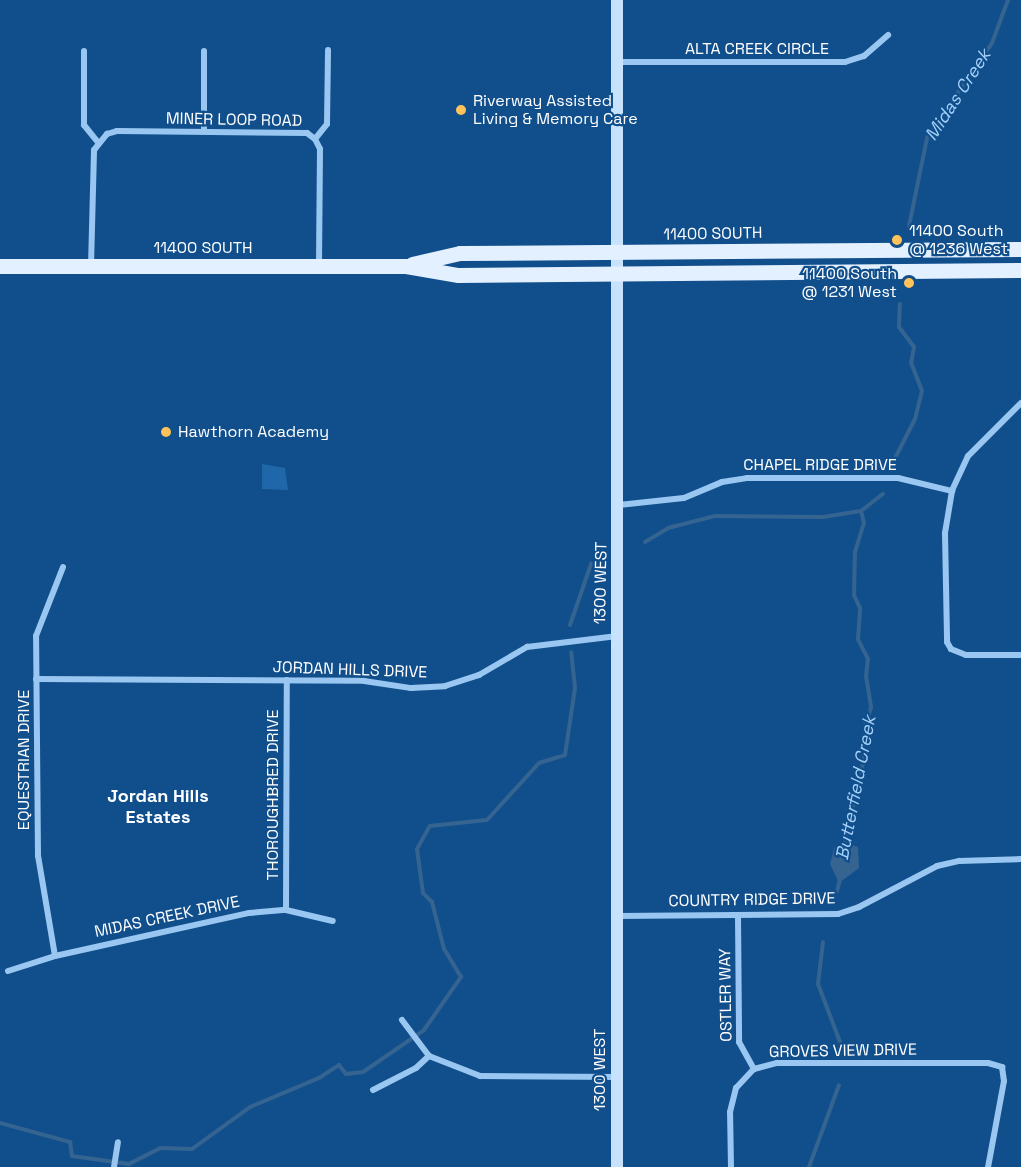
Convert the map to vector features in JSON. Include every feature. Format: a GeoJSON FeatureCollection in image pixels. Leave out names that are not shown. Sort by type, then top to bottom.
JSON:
{"type":"FeatureCollection","features":[{"type":"Feature","properties":{"kind":"main road","name":"11400 SOUTH"},"geometry":{"type":"LineString","coordinates":[[406,266],[460,254],[1021,249]]}},
{"type":"Feature","properties":{"kind":"main road","name":"11400 SOUTH"},"geometry":{"type":"LineString","coordinates":[[0,266],[406,266],[458,275],[1021,270]]}},
{"type":"Feature","properties":{"kind":"street","name":"1300 WEST"},"geometry":{"type":"LineString","coordinates":[[617,0],[619,505],[617,1167]]}},
{"type":"Feature","properties":{"kind":"street","name":"ALTA CREEK CIRCLE"},"geometry":{"type":"LineString","coordinates":[[616,63],[845,62],[864,56],[888,35]]}},
{"type":"Feature","properties":{"kind":"street"},"geometry":{"type":"LineString","coordinates":[[315,139],[327,124],[328,50]]}},
{"type":"Feature","properties":{"kind":"street"},"geometry":{"type":"LineString","coordinates":[[84,51],[84,125],[98,142],[94,150],[91,266]]}},
{"type":"Feature","properties":{"kind":"street"},"geometry":{"type":"LineString","coordinates":[[204,51],[204,131]]}},
{"type":"Feature","properties":{"kind":"street","name":"MINER LOOP ROAD"},"geometry":{"type":"LineString","coordinates":[[98,142],[117,131],[300,131],[315,139],[320,150],[319,266]]}},
{"type":"Feature","properties":{"kind":"street"},"geometry":{"type":"LineString","coordinates":[[1021,403],[978,443],[952,491],[945,533],[947,642],[951,649],[966,655],[1021,655]]}},
{"type":"Feature","properties":{"kind":"street","name":"CHAPEL RIDGE DRIVE"},"geometry":{"type":"LineString","coordinates":[[619,505],[684,498],[722,482],[747,478],[898,478],[952,491]]}},
{"type":"Feature","properties":{"kind":"street","name":"EQUESTRIAN DRIVE"},"geometry":{"type":"LineString","coordinates":[[55,956],[38,855],[36,636],[63,567]]}},
{"type":"Feature","properties":{"kind":"street","name":"JORDAN HILLS DRIVE"},"geometry":{"type":"LineString","coordinates":[[36,679],[364,681],[411,688],[445,686],[479,675],[527,647],[617,636]]}},
{"type":"Feature","properties":{"kind":"street","name":"THOROUGHBRED DRIVE"},"geometry":{"type":"LineString","coordinates":[[286,680],[286,910]]}},
{"type":"Feature","properties":{"kind":"street","name":"COUNTRY RIDGE DRIVE"},"geometry":{"type":"LineString","coordinates":[[616,916],[838,914],[859,907],[937,866],[959,861],[1021,859]]}},
{"type":"Feature","properties":{"kind":"street","name":"MIDAS CREEK DRIVE"},"geometry":{"type":"LineString","coordinates":[[8,970],[55,956],[219,919],[286,910],[333,921]]}},
{"type":"Feature","properties":{"kind":"street","name":"OSTLER WAY"},"geometry":{"type":"LineString","coordinates":[[738,916],[739,1042],[754,1070]]}},
{"type":"Feature","properties":{"kind":"street"},"geometry":{"type":"LineString","coordinates":[[402,1020],[429,1056],[480,1076],[616,1077]]}},
{"type":"Feature","properties":{"kind":"street"},"geometry":{"type":"LineString","coordinates":[[373,1090],[416,1068],[429,1056]]}},
{"type":"Feature","properties":{"kind":"street","name":"GROVES VIEW DRIVE"},"geometry":{"type":"LineString","coordinates":[[731,1167],[732,1100],[744,1077],[754,1070],[777,1063],[987,1063],[1002,1067],[1004,1081],[988,1167]]}},
{"type":"Feature","properties":{"kind":"street"},"geometry":{"type":"LineString","coordinates":[[114,1167],[118,1142]]}},
{"type":"Feature","properties":{"kind":"shaded area"},"geometry":{"type":"Polygon","coordinates":[[[262,464],[285,468],[288,490],[262,489],[262,464]]]}},
{"type":"Feature","properties":{"kind":"shaded area"},"geometry":{"type":"Polygon","coordinates":[[[844,842],[858,847],[859,868],[839,883],[830,864],[834,848],[844,842]]]}},
{"type":"Feature","properties":{"kind":"waterway","name":"Midas Creek"},"geometry":{"type":"LineString","coordinates":[[909,226],[927,138],[992,43],[1008,0]]}},
{"type":"Feature","properties":{"kind":"waterway","name":"Midas Creek"},"geometry":{"type":"LineString","coordinates":[[893,462],[915,419],[922,391],[911,363],[914,347],[899,327],[900,304]]}},
{"type":"Feature","properties":{"kind":"waterway","name":"Midas Creek"},"geometry":{"type":"LineString","coordinates":[[645,542],[668,528],[715,516],[823,517],[861,511],[883,494]]}},
{"type":"Feature","properties":{"kind":"waterway","name":"Butterfield Creek"},"geometry":{"type":"LineString","coordinates":[[844,846],[864,758],[865,726],[871,707],[866,677],[868,659],[858,639],[860,608],[854,595],[855,552],[864,523],[861,511]]}},
{"type":"Feature","properties":{"kind":"waterway","name":"Midas Creek"},"geometry":{"type":"LineString","coordinates":[[570,625],[591,564]]}},
{"type":"Feature","properties":{"kind":"waterway","name":"Midas Creek"},"geometry":{"type":"LineString","coordinates":[[0,1123],[70,1142],[72,1156],[129,1164],[160,1148],[192,1149],[250,1107],[319,1078],[339,1065],[346,1074],[363,1072],[424,1030],[461,977],[444,949],[432,902],[423,893],[417,849],[430,826],[487,820],[539,763],[565,755],[575,688],[571,652]]}},
{"type":"Feature","properties":{"kind":"waterway","name":"Butterfield Creek"},"geometry":{"type":"LineString","coordinates":[[837,891],[840,880]]}},
{"type":"Feature","properties":{"kind":"waterway","name":"Butterfield Creek"},"geometry":{"type":"LineString","coordinates":[[823,942],[818,984],[840,1042]]}},
{"type":"Feature","properties":{"kind":"waterway","name":"Butterfield Creek"},"geometry":{"type":"LineString","coordinates":[[809,1167],[839,1085]]}},
{"type":"Feature","properties":{"kind":"place","name":"Riverway Assisted Living & Memory Care"},"geometry":{"type":"Point","coordinates":[461,110]}},
{"type":"Feature","properties":{"kind":"place","name":"11400 South @ 1236 West"},"geometry":{"type":"Point","coordinates":[897,240]}},
{"type":"Feature","properties":{"kind":"place","name":"11400 South @ 1231 West"},"geometry":{"type":"Point","coordinates":[909,283]}},
{"type":"Feature","properties":{"kind":"place","name":"Hawthorn Academy"},"geometry":{"type":"Point","coordinates":[166,432]}},
{"type":"Feature","properties":{"kind":"district","name":"Jordan Hills Estates"},"geometry":{"type":"Point","coordinates":[158,807]}}]}
